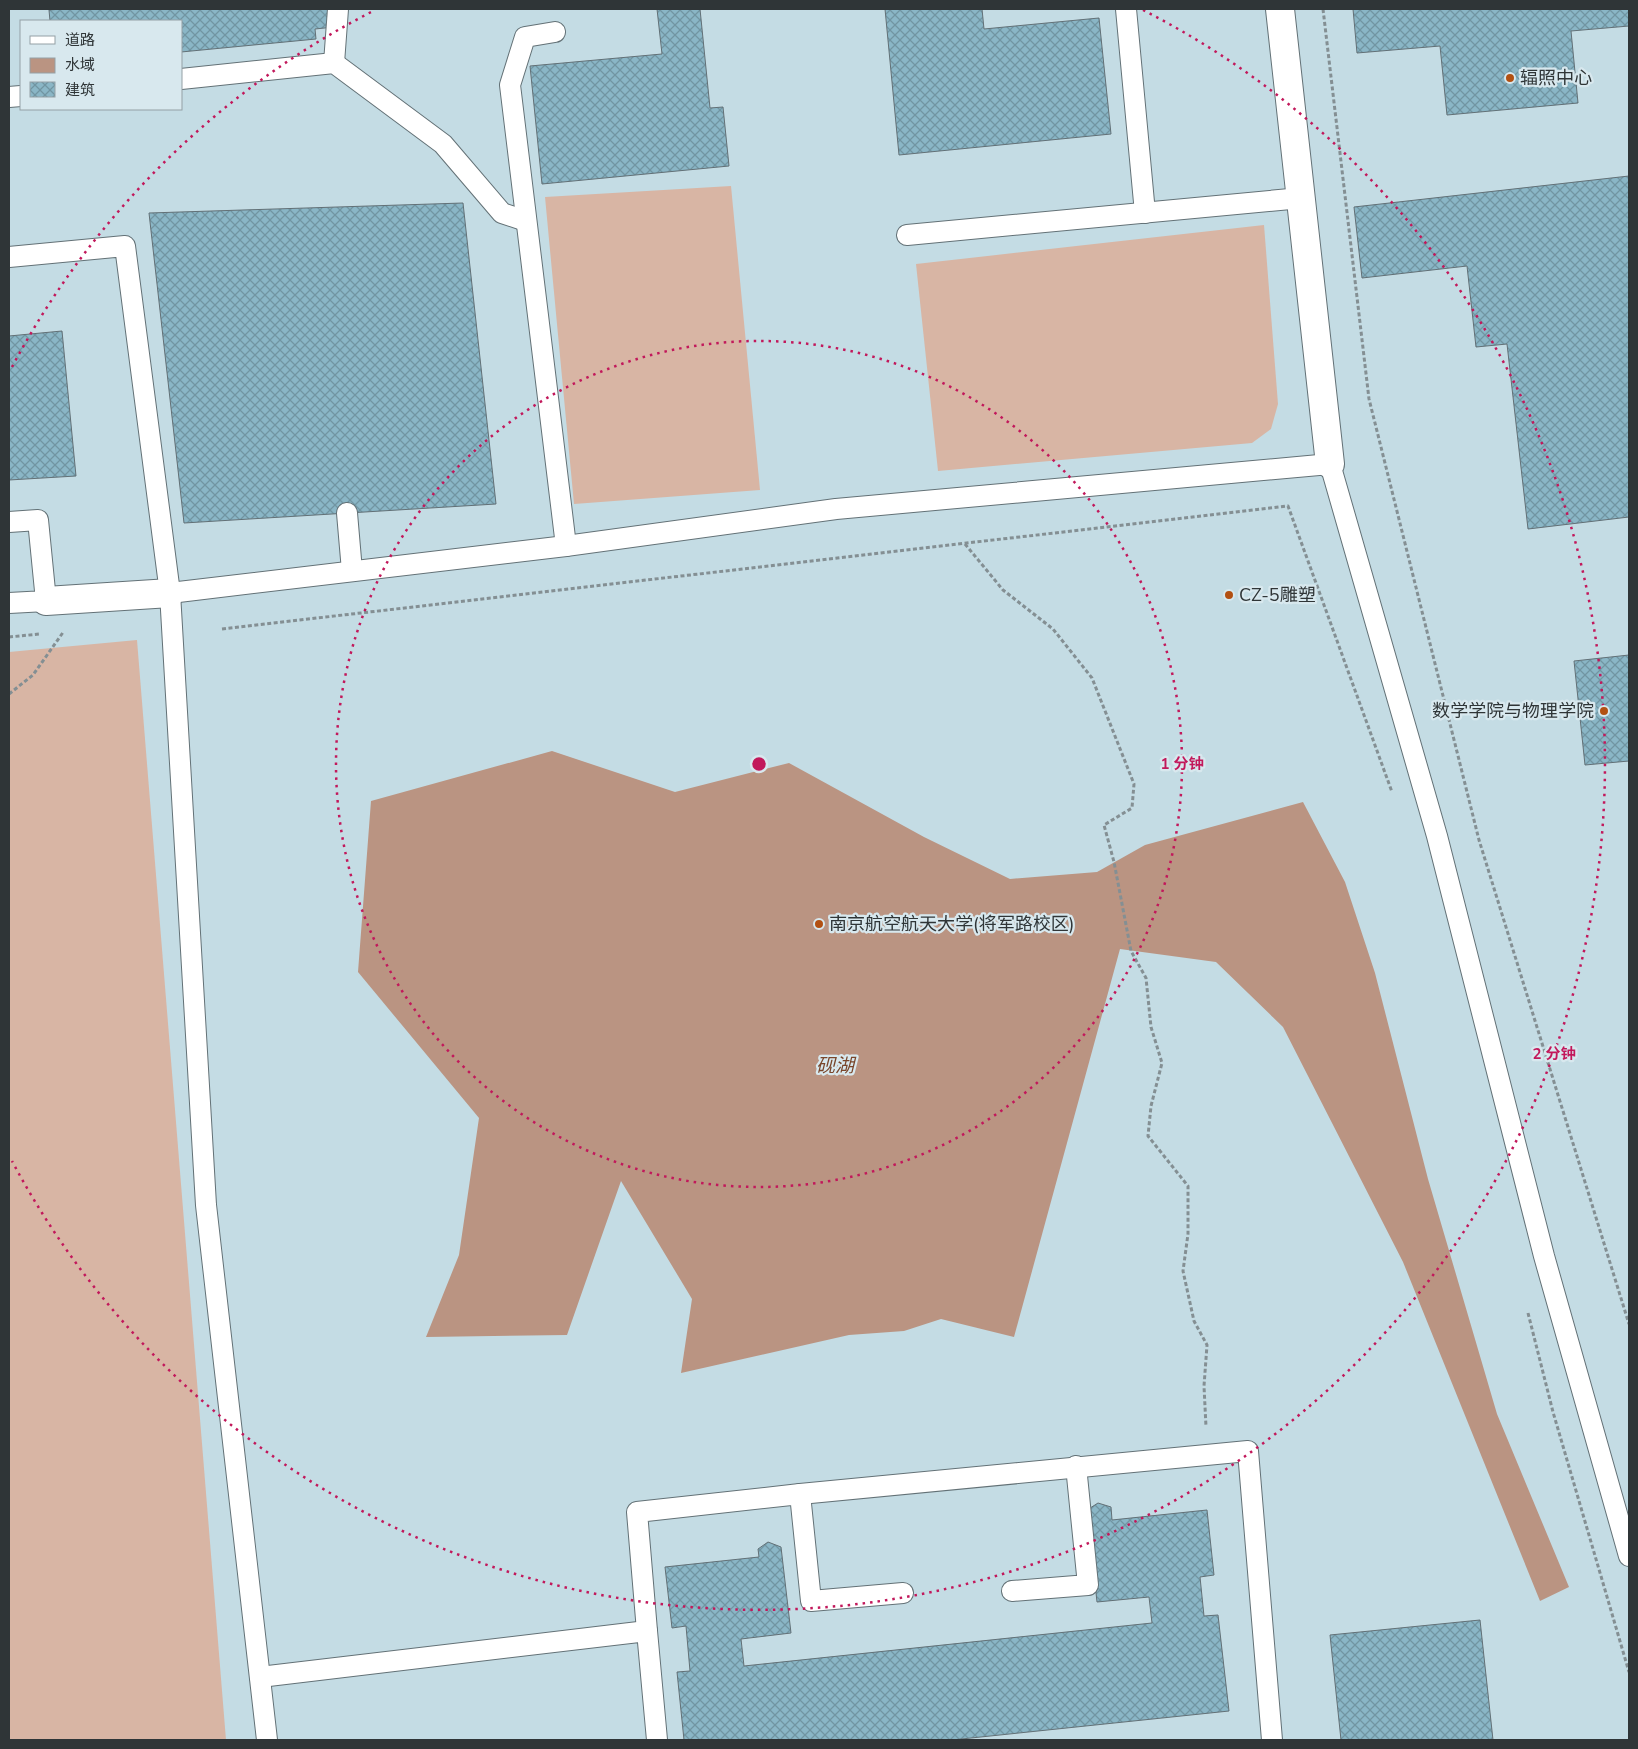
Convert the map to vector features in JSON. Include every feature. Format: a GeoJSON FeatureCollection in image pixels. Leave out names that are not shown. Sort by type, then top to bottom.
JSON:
{"type":"FeatureCollection","features":[{"type":"Feature","properties":{"kind":"street"},"geometry":{"type":"LineString","coordinates":[[1280,9],[1330,464]]}},
{"type":"Feature","properties":{"kind":"street"},"geometry":{"type":"LineString","coordinates":[[46,601],[170,593]]}},
{"type":"Feature","properties":{"kind":"lane"},"geometry":{"type":"LineString","coordinates":[[334,63],[338,9]]}},
{"type":"Feature","properties":{"kind":"lane"},"geometry":{"type":"LineString","coordinates":[[1126,9],[1145,213]]}},
{"type":"Feature","properties":{"kind":"lane"},"geometry":{"type":"LineString","coordinates":[[556,32],[524,37],[510,86],[566,546]]}},
{"type":"Feature","properties":{"kind":"lane"},"geometry":{"type":"LineString","coordinates":[[182,79],[334,63],[443,144],[502,213],[526,221]]}},
{"type":"Feature","properties":{"kind":"lane"},"geometry":{"type":"LineString","coordinates":[[907,236],[1301,198]]}},
{"type":"Feature","properties":{"kind":"lane"},"geometry":{"type":"LineString","coordinates":[[9,257],[125,246],[170,593],[206,1205],[267,1740]]}},
{"type":"Feature","properties":{"kind":"lane"},"geometry":{"type":"LineString","coordinates":[[170,593],[566,546],[836,509],[1330,464],[1438,836],[1544,1256],[1629,1556]]}},
{"type":"Feature","properties":{"kind":"lane"},"geometry":{"type":"LineString","coordinates":[[346,513],[352,572]]}},
{"type":"Feature","properties":{"kind":"lane"},"geometry":{"type":"LineString","coordinates":[[9,522],[38,520],[46,601],[9,603]]}},
{"type":"Feature","properties":{"kind":"lane"},"geometry":{"type":"LineString","coordinates":[[657,1740],[637,1512],[1076,1466],[1248,1451],[1272,1740]]}},
{"type":"Feature","properties":{"kind":"lane"},"geometry":{"type":"LineString","coordinates":[[1012,1591],[1088,1585],[1076,1466]]}},
{"type":"Feature","properties":{"kind":"lane"},"geometry":{"type":"LineString","coordinates":[[800,1494],[811,1601],[903,1593]]}},
{"type":"Feature","properties":{"kind":"lane"},"geometry":{"type":"LineString","coordinates":[[260,1677],[648,1631]]}},
{"type":"Feature","properties":{"kind":"path"},"geometry":{"type":"LineString","coordinates":[[1323,9],[1369,399],[1479,840],[1629,1324]]}},
{"type":"Feature","properties":{"kind":"path"},"geometry":{"type":"LineString","coordinates":[[222,629],[1288,506],[1393,794]]}},
{"type":"Feature","properties":{"kind":"path"},"geometry":{"type":"LineString","coordinates":[[965,543],[1003,590],[1054,629],[1092,678],[1134,784],[1132,808],[1104,825],[1114,862],[1132,950],[1146,978],[1151,1027],[1162,1063],[1151,1106],[1148,1136],[1188,1186],[1188,1234],[1184,1270],[1194,1321],[1207,1345],[1204,1386],[1208,1454]]}},
{"type":"Feature","properties":{"kind":"path"},"geometry":{"type":"LineString","coordinates":[[9,694],[33,675],[89,598]]}},
{"type":"Feature","properties":{"kind":"path"},"geometry":{"type":"LineString","coordinates":[[1526,1305],[1552,1412],[1629,1672]]}},
{"type":"Feature","properties":{"kind":"shaded area","name":"南京航空航天大学(将军路校区)"},"geometry":{"type":"Polygon","coordinates":[[[9,9],[1629,9],[1629,1740],[9,1740],[9,9]]]}},
{"type":"Feature","properties":{"kind":"shaded area"},"geometry":{"type":"Polygon","coordinates":[[[731,186],[760,490],[574,504],[545,197],[731,186]]]}},
{"type":"Feature","properties":{"kind":"shaded area"},"geometry":{"type":"Polygon","coordinates":[[[1264,225],[1278,404],[1271,429],[1252,443],[938,471],[916,264],[1264,225]]]}},
{"type":"Feature","properties":{"kind":"shaded area"},"geometry":{"type":"Polygon","coordinates":[[[137,640],[226,1740],[9,1740],[9,652],[137,640]]]}},
{"type":"Feature","properties":{"kind":"water","name":"砚湖"},"geometry":{"type":"Polygon","coordinates":[[[552,751],[675,792],[789,763],[924,837],[1010,879],[1097,872],[1145,845],[1303,802],[1345,882],[1375,973],[1428,1179],[1497,1414],[1569,1587],[1540,1601],[1403,1262],[1283,1027],[1216,962],[1120,949],[1014,1337],[941,1319],[904,1331],[849,1335],[681,1373],[692,1299],[621,1181],[567,1335],[426,1337],[459,1255],[479,1118],[358,972],[371,801],[552,751]]]}},
{"type":"Feature","properties":{"kind":"building"},"geometry":{"type":"Polygon","coordinates":[[[332,9],[334,27],[315,29],[316,39],[182,52],[182,20],[50,20],[49,10],[332,9]]]}},
{"type":"Feature","properties":{"kind":"building"},"geometry":{"type":"Polygon","coordinates":[[[657,9],[700,9],[710,108],[723,107],[729,166],[542,184],[530,66],[662,54],[657,9]]]}},
{"type":"Feature","properties":{"kind":"building"},"geometry":{"type":"Polygon","coordinates":[[[885,9],[982,9],[984,29],[1099,18],[1111,134],[899,155],[885,9]]]}},
{"type":"Feature","properties":{"kind":"building","name":"辐照中心"},"geometry":{"type":"Polygon","coordinates":[[[1353,9],[1629,9],[1629,26],[1571,31],[1578,103],[1447,115],[1440,46],[1357,53],[1353,9]]]}},
{"type":"Feature","properties":{"kind":"building"},"geometry":{"type":"Polygon","coordinates":[[[1629,176],[1629,517],[1528,529],[1507,344],[1476,347],[1467,266],[1362,278],[1354,207],[1629,176]]]}},
{"type":"Feature","properties":{"kind":"building"},"geometry":{"type":"Polygon","coordinates":[[[463,203],[496,504],[184,523],[149,213],[463,203]]]}},
{"type":"Feature","properties":{"kind":"building"},"geometry":{"type":"Polygon","coordinates":[[[62,331],[76,476],[9,480],[9,336],[62,331]]]}},
{"type":"Feature","properties":{"kind":"building","name":"数学学院与物理学院"},"geometry":{"type":"Polygon","coordinates":[[[1629,655],[1629,761],[1585,765],[1574,661],[1629,655]]]}},
{"type":"Feature","properties":{"kind":"building"},"geometry":{"type":"Polygon","coordinates":[[[1098,1503],[1111,1507],[1112,1520],[1207,1510],[1214,1575],[1200,1577],[1204,1616],[1218,1615],[1229,1711],[952,1740],[684,1740],[677,1672],[690,1671],[686,1626],[672,1628],[665,1567],[759,1557],[758,1549],[768,1542],[781,1547],[791,1633],[741,1639],[744,1666],[1152,1623],[1149,1597],[1097,1602],[1087,1510],[1098,1503]]]}},
{"type":"Feature","properties":{"kind":"building"},"geometry":{"type":"Polygon","coordinates":[[[1480,1620],[1493,1740],[1341,1740],[1330,1635],[1480,1620]]]}},
{"type":"Feature","properties":{"kind":"place","name":"辐照中心"},"geometry":{"type":"Point","coordinates":[1510,78]}},
{"type":"Feature","properties":{"kind":"place","name":"CZ-5雕塑"},"geometry":{"type":"Point","coordinates":[1229,595]}},
{"type":"Feature","properties":{"kind":"place","name":"数学学院与物理学院"},"geometry":{"type":"Point","coordinates":[1604,711]}},
{"type":"Feature","properties":{"kind":"place","name":"南京航空航天大学(将军路校区)"},"geometry":{"type":"Point","coordinates":[819,924]}}]}
